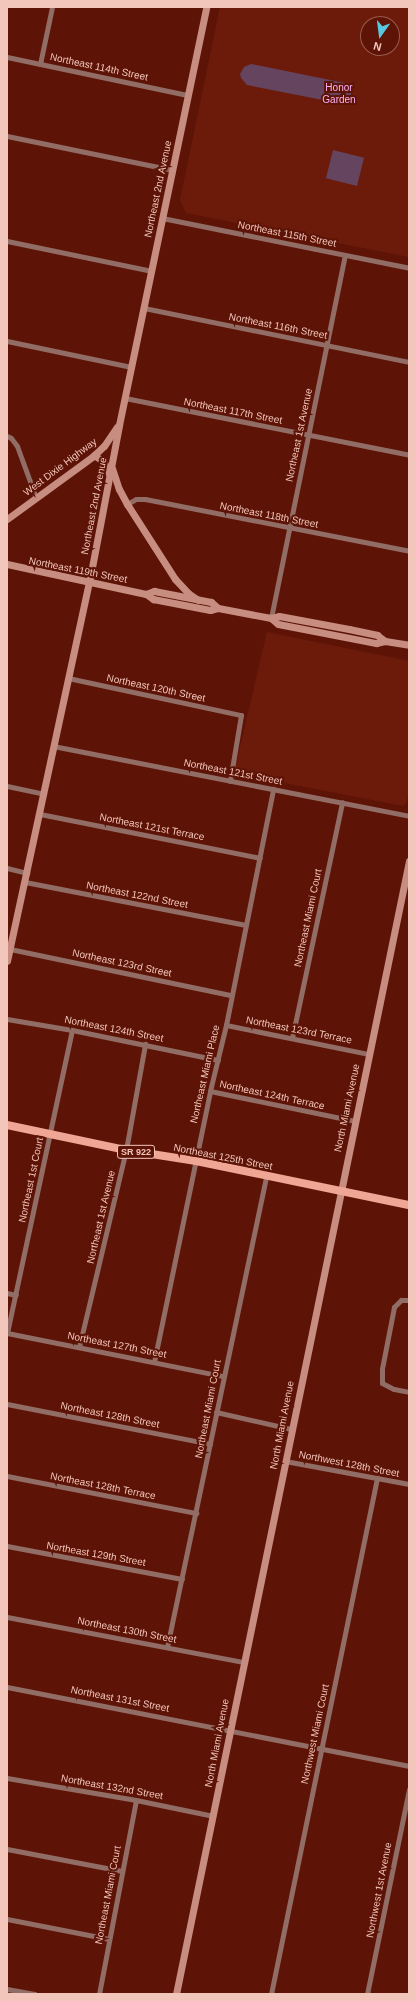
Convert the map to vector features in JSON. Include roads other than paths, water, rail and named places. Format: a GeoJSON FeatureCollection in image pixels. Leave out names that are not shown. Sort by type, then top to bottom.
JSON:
{"type":"FeatureCollection","features":[{"type":"Feature","properties":{"kind":"main road","name":"Northeast 125th Street"},"geometry":{"type":"LineString","coordinates":[[7,1125],[126,1150],[196,1161],[340,1192]]}},
{"type":"Feature","properties":{"kind":"main road","name":"SR 922"},"geometry":{"type":"LineString","coordinates":[[340,1192],[409,1205]]}},
{"type":"Feature","properties":{"kind":"street"},"geometry":{"type":"LineString","coordinates":[[40,64],[52,7]]}},
{"type":"Feature","properties":{"kind":"street","name":"Northeast 2nd Avenue"},"geometry":{"type":"LineString","coordinates":[[7,961],[9,944],[25,882],[89,582],[124,398],[152,271],[206,7]]}},
{"type":"Feature","properties":{"kind":"street","name":"Northeast 114th Street"},"geometry":{"type":"LineString","coordinates":[[7,58],[187,95]]}},
{"type":"Feature","properties":{"kind":"street"},"geometry":{"type":"LineString","coordinates":[[7,136],[172,170]]}},
{"type":"Feature","properties":{"kind":"street","name":"Northeast 115th Street"},"geometry":{"type":"LineString","coordinates":[[162,218],[409,268]]}},
{"type":"Feature","properties":{"kind":"street"},"geometry":{"type":"LineString","coordinates":[[7,241],[152,271]]}},
{"type":"Feature","properties":{"kind":"street","name":"Northeast 1st Avenue"},"geometry":{"type":"LineString","coordinates":[[271,618],[345,255]]}},
{"type":"Feature","properties":{"kind":"street","name":"Northeast 116th Street"},"geometry":{"type":"LineString","coordinates":[[144,308],[409,362]]}},
{"type":"Feature","properties":{"kind":"street"},"geometry":{"type":"LineString","coordinates":[[7,341],[131,367]]}},
{"type":"Feature","properties":{"kind":"street","name":"Northeast 117th Street"},"geometry":{"type":"LineString","coordinates":[[124,398],[409,456]]}},
{"type":"Feature","properties":{"kind":"street","name":"West Dixie Highway"},"geometry":{"type":"LineString","coordinates":[[7,519],[94,455],[104,446],[119,425]]}},
{"type":"Feature","properties":{"kind":"street"},"geometry":{"type":"LineString","coordinates":[[7,436],[11,438],[17,446],[36,498]]}},
{"type":"Feature","properties":{"kind":"street"},"geometry":{"type":"LineString","coordinates":[[94,455],[104,462],[110,478]]}},
{"type":"Feature","properties":{"kind":"street"},"geometry":{"type":"LineString","coordinates":[[112,466],[119,489],[127,504],[174,579],[188,594],[198,600]]}},
{"type":"Feature","properties":{"kind":"street","name":"Northeast 118th Street"},"geometry":{"type":"LineString","coordinates":[[127,504],[136,499],[145,499],[409,551]]}},
{"type":"Feature","properties":{"kind":"street","name":"Northeast 119th Street"},"geometry":{"type":"LineString","coordinates":[[7,564],[146,594],[152,599],[210,610],[218,608],[271,618],[278,624],[376,643],[385,640],[409,645]]}},
{"type":"Feature","properties":{"kind":"street","name":"Northeast 119th Street"},"geometry":{"type":"LineString","coordinates":[[146,594],[154,591],[211,602],[218,608]]}},
{"type":"Feature","properties":{"kind":"street","name":"Northeast 120th Street"},"geometry":{"type":"LineString","coordinates":[[68,678],[241,715],[230,781]]}},
{"type":"Feature","properties":{"kind":"street","name":"Northeast 121st Street"},"geometry":{"type":"LineString","coordinates":[[53,746],[409,816]]}},
{"type":"Feature","properties":{"kind":"street"},"geometry":{"type":"LineString","coordinates":[[7,786],[44,794]]}},
{"type":"Feature","properties":{"kind":"street","name":"Northeast Miami Place"},"geometry":{"type":"LineString","coordinates":[[154,1362],[210,1091],[226,1025],[274,789]]}},
{"type":"Feature","properties":{"kind":"street","name":"Northeast Miami Court"},"geometry":{"type":"LineString","coordinates":[[292,1038],[342,802]]}},
{"type":"Feature","properties":{"kind":"street","name":"Northeast 121st Terrace"},"geometry":{"type":"LineString","coordinates":[[40,814],[260,858]]}},
{"type":"Feature","properties":{"kind":"street","name":"North Miami Avenue"},"geometry":{"type":"LineString","coordinates":[[176,1994],[340,1192],[406,888],[409,861]]}},
{"type":"Feature","properties":{"kind":"street"},"geometry":{"type":"LineString","coordinates":[[7,868],[27,872]]}},
{"type":"Feature","properties":{"kind":"street","name":"Northeast 122nd Street"},"geometry":{"type":"LineString","coordinates":[[25,882],[246,925]]}},
{"type":"Feature","properties":{"kind":"street","name":"Northeast 123rd Street"},"geometry":{"type":"LineString","coordinates":[[9,944],[232,995]]}},
{"type":"Feature","properties":{"kind":"street","name":"Northeast 124th Street"},"geometry":{"type":"LineString","coordinates":[[7,1019],[145,1044],[218,1060]]}},
{"type":"Feature","properties":{"kind":"street","name":"Northeast 123rd Terrace"},"geometry":{"type":"LineString","coordinates":[[226,1025],[369,1054]]}},
{"type":"Feature","properties":{"kind":"street","name":"Northeast 1st Court"},"geometry":{"type":"LineString","coordinates":[[7,1333],[72,1030]]}},
{"type":"Feature","properties":{"kind":"street","name":"Northeast 1st Avenue"},"geometry":{"type":"LineString","coordinates":[[80,1347],[126,1150],[145,1044]]}},
{"type":"Feature","properties":{"kind":"street","name":"Northeast 124th Terrace"},"geometry":{"type":"LineString","coordinates":[[210,1091],[355,1121]]}},
{"type":"Feature","properties":{"kind":"street","name":"Northeast Miami Court"},"geometry":{"type":"LineString","coordinates":[[168,1647],[223,1376],[266,1176]]}},
{"type":"Feature","properties":{"kind":"street"},"geometry":{"type":"LineString","coordinates":[[7,1293],[16,1296]]}},
{"type":"Feature","properties":{"kind":"street"},"geometry":{"type":"LineString","coordinates":[[409,1300],[401,1300],[394,1307],[382,1369],[382,1383],[394,1389],[409,1392]]}},
{"type":"Feature","properties":{"kind":"street","name":"Northeast 127th Street"},"geometry":{"type":"LineString","coordinates":[[7,1333],[223,1376]]}},
{"type":"Feature","properties":{"kind":"street","name":"Northeast 128th Street"},"geometry":{"type":"LineString","coordinates":[[7,1404],[210,1444]]}},
{"type":"Feature","properties":{"kind":"street"},"geometry":{"type":"LineString","coordinates":[[216,1412],[291,1429]]}},
{"type":"Feature","properties":{"kind":"street","name":"Northwest 128th Street"},"geometry":{"type":"LineString","coordinates":[[285,1461],[409,1484]]}},
{"type":"Feature","properties":{"kind":"street","name":"Northeast 128th Terrace"},"geometry":{"type":"LineString","coordinates":[[7,1476],[196,1513]]}},
{"type":"Feature","properties":{"kind":"street","name":"Northwest Miami Court"},"geometry":{"type":"LineString","coordinates":[[271,1994],[377,1478]]}},
{"type":"Feature","properties":{"kind":"street","name":"Northeast 129th Street"},"geometry":{"type":"LineString","coordinates":[[7,1546],[182,1579]]}},
{"type":"Feature","properties":{"kind":"street","name":"Northeast 130th Street"},"geometry":{"type":"LineString","coordinates":[[7,1617],[244,1662]]}},
{"type":"Feature","properties":{"kind":"street","name":"Northeast 131st Street"},"geometry":{"type":"LineString","coordinates":[[7,1687],[166,1717],[229,1731],[409,1766]]}},
{"type":"Feature","properties":{"kind":"street","name":"Northeast 132nd Street"},"geometry":{"type":"LineString","coordinates":[[7,1778],[136,1800],[213,1816]]}},
{"type":"Feature","properties":{"kind":"street","name":"Northwest 1st Avenue"},"geometry":{"type":"LineString","coordinates":[[367,1994],[409,1789]]}},
{"type":"Feature","properties":{"kind":"street","name":"Northeast Miami Court"},"geometry":{"type":"LineString","coordinates":[[99,1994],[136,1800]]}},
{"type":"Feature","properties":{"kind":"street"},"geometry":{"type":"LineString","coordinates":[[7,1849],[122,1871]]}},
{"type":"Feature","properties":{"kind":"street"},"geometry":{"type":"LineString","coordinates":[[7,1919],[109,1939]]}},
{"type":"Feature","properties":{"kind":"street"},"geometry":{"type":"LineString","coordinates":[[7,1989],[35,1994]]}},
{"type":"Feature","properties":{"kind":"park label","name":"Honor Garden"},"geometry":{"type":"Point","coordinates":[339,92]}}]}
